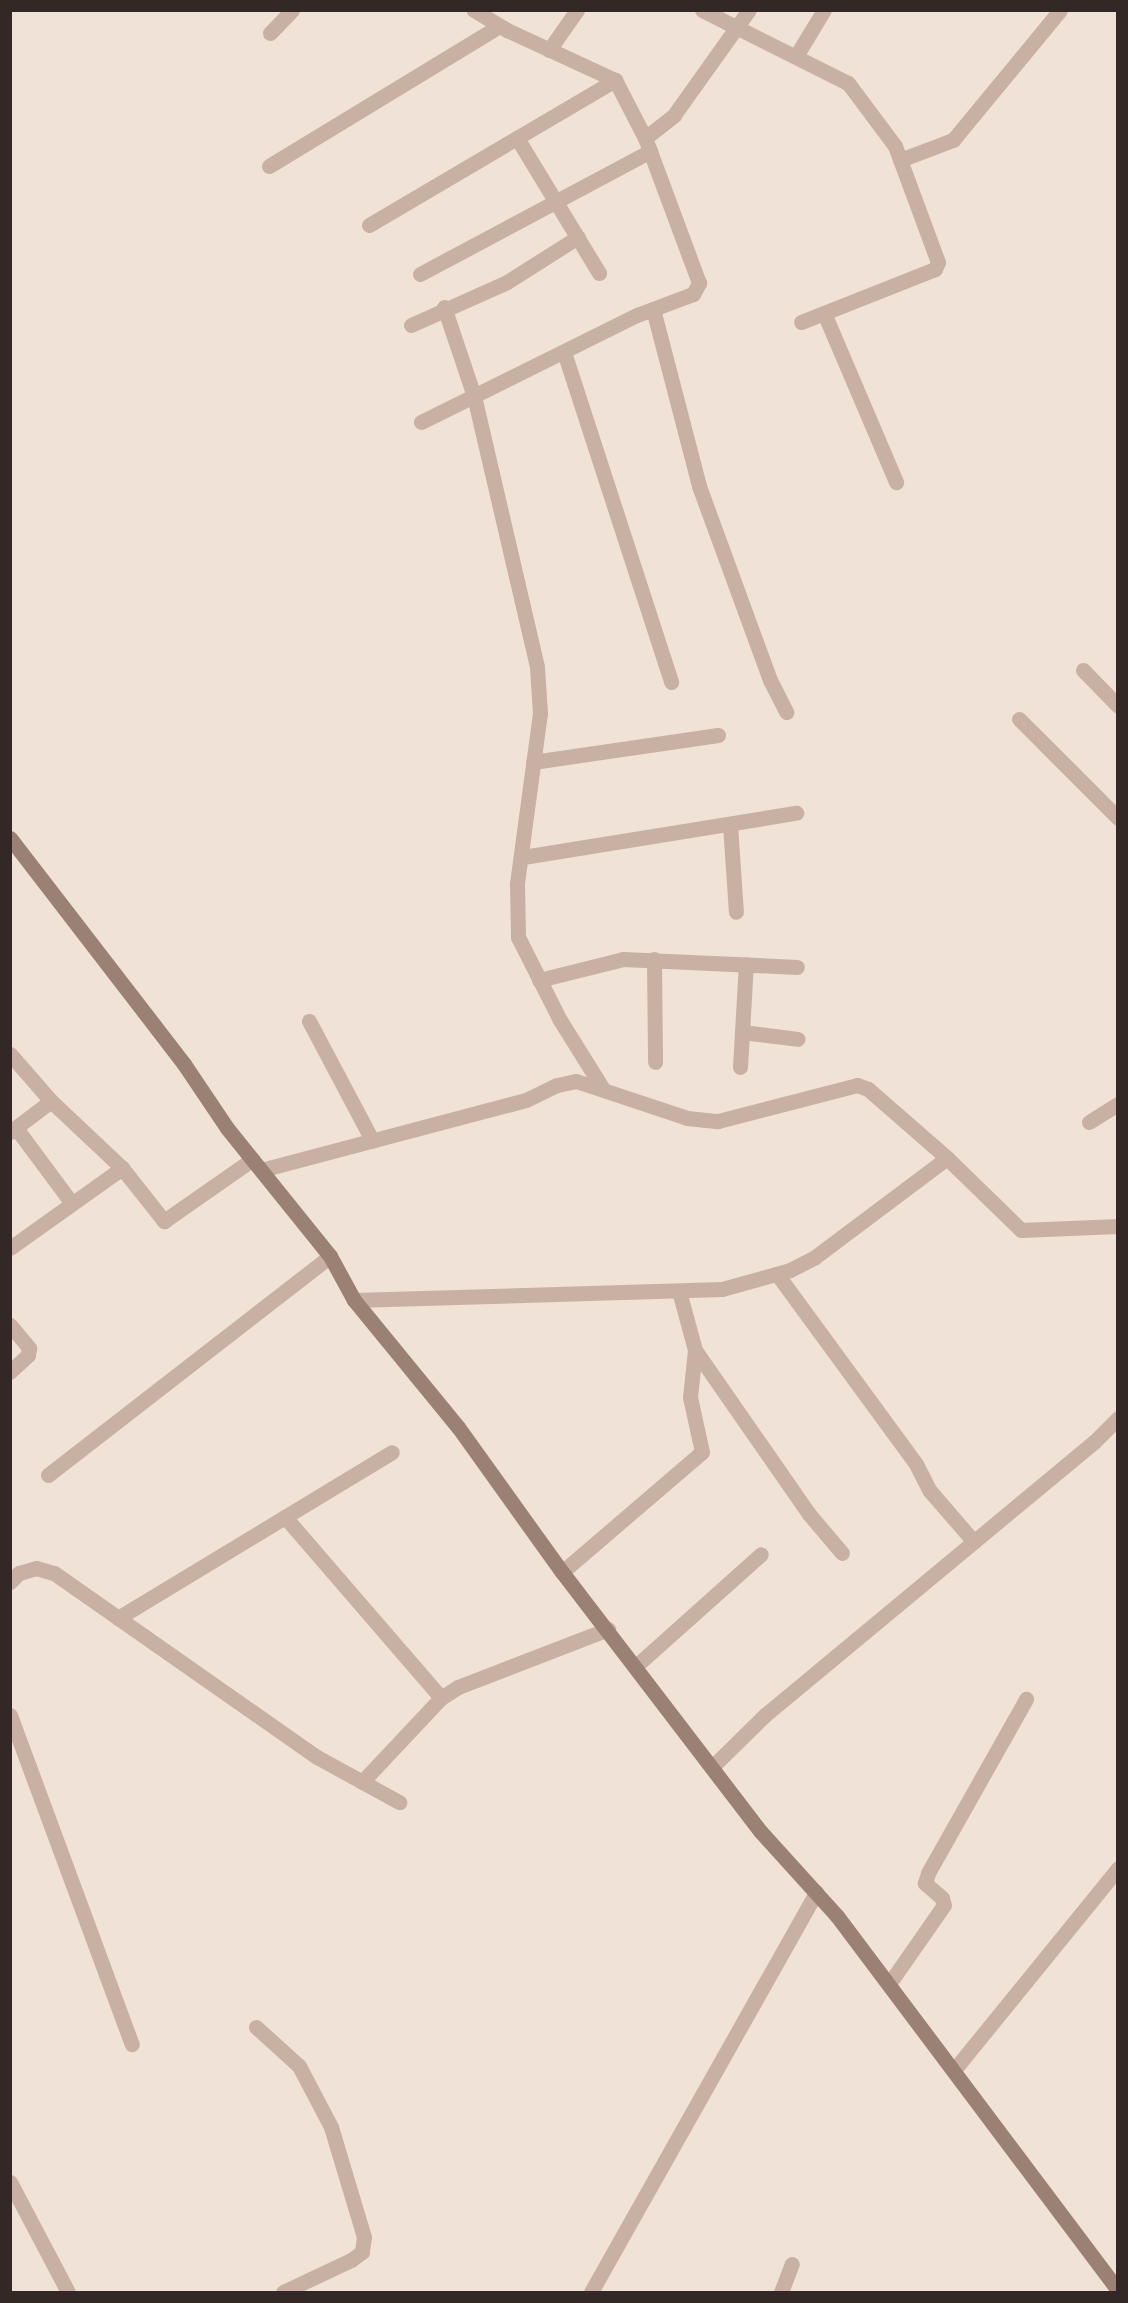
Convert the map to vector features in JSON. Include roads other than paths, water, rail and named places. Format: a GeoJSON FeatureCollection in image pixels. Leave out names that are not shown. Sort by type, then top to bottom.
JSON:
{"type":"FeatureCollection","features":[{"type":"Feature","properties":{"kind":"street"},"geometry":{"type":"LineString","coordinates":[[270,33],[292,10]]}},
{"type":"Feature","properties":{"kind":"street"},"geometry":{"type":"LineString","coordinates":[[421,422],[653,309],[693,294],[699,283],[648,144],[615,80],[499,26],[474,10]]}},
{"type":"Feature","properties":{"kind":"street"},"geometry":{"type":"LineString","coordinates":[[549,50],[578,10]]}},
{"type":"Feature","properties":{"kind":"street"},"geometry":{"type":"LineString","coordinates":[[702,10],[848,83],[895,146],[938,262],[936,269],[801,322]]}},
{"type":"Feature","properties":{"kind":"street"},"geometry":{"type":"LineString","coordinates":[[420,274],[555,200],[648,144],[674,114],[749,10]]}},
{"type":"Feature","properties":{"kind":"street"},"geometry":{"type":"LineString","coordinates":[[796,56],[824,10]]}},
{"type":"Feature","properties":{"kind":"street"},"geometry":{"type":"LineString","coordinates":[[900,160],[953,140],[1060,10]]}},
{"type":"Feature","properties":{"kind":"street"},"geometry":{"type":"LineString","coordinates":[[269,166],[499,26]]}},
{"type":"Feature","properties":{"kind":"street"},"geometry":{"type":"LineString","coordinates":[[369,225],[615,80]]}},
{"type":"Feature","properties":{"kind":"street"},"geometry":{"type":"LineString","coordinates":[[517,138],[599,273]]}},
{"type":"Feature","properties":{"kind":"street"},"geometry":{"type":"LineString","coordinates":[[411,325],[444,307],[507,282],[578,237]]}},
{"type":"Feature","properties":{"kind":"street"},"geometry":{"type":"LineString","coordinates":[[444,307],[474,396],[537,667],[540,713],[523,857],[517,884],[518,930],[539,980],[603,1089]]}},
{"type":"Feature","properties":{"kind":"street"},"geometry":{"type":"LineString","coordinates":[[653,309],[699,486],[770,680],[786,712]]}},
{"type":"Feature","properties":{"kind":"street"},"geometry":{"type":"LineString","coordinates":[[824,313],[896,482]]}},
{"type":"Feature","properties":{"kind":"street"},"geometry":{"type":"LineString","coordinates":[[564,352],[671,682]]}},
{"type":"Feature","properties":{"kind":"street"},"geometry":{"type":"LineString","coordinates":[[1083,670],[1118,706]]}},
{"type":"Feature","properties":{"kind":"street"},"geometry":{"type":"LineString","coordinates":[[1019,719],[1118,818]]}},
{"type":"Feature","properties":{"kind":"street"},"geometry":{"type":"LineString","coordinates":[[533,762],[718,735]]}},
{"type":"Feature","properties":{"kind":"street"},"geometry":{"type":"LineString","coordinates":[[523,857],[796,813]]}},
{"type":"Feature","properties":{"kind":"street"},"geometry":{"type":"LineString","coordinates":[[730,825],[736,912]]}},
{"type":"Feature","properties":{"kind":"street"},"geometry":{"type":"LineString","coordinates":[[10,838],[257,1164],[330,1256],[354,1300],[458,1427],[562,1572],[637,1665],[761,1832],[816,1892],[889,1984],[1118,2290]]}},
{"type":"Feature","properties":{"kind":"street"},"geometry":{"type":"LineString","coordinates":[[539,980],[592,964],[654,959],[797,967]]}},
{"type":"Feature","properties":{"kind":"street"},"geometry":{"type":"LineString","coordinates":[[654,959],[655,1062]]}},
{"type":"Feature","properties":{"kind":"street"},"geometry":{"type":"LineString","coordinates":[[740,1067],[746,964]]}},
{"type":"Feature","properties":{"kind":"street"},"geometry":{"type":"LineString","coordinates":[[309,1021],[372,1140]]}},
{"type":"Feature","properties":{"kind":"street"},"geometry":{"type":"LineString","coordinates":[[742,1032],[798,1040]]}},
{"type":"Feature","properties":{"kind":"street"},"geometry":{"type":"LineString","coordinates":[[10,1054],[51,1101],[122,1168],[164,1221],[257,1164],[372,1140],[526,1100],[557,1085],[576,1081],[687,1118],[718,1121],[857,1085],[868,1089],[947,1158],[1021,1230],[1118,1226]]}},
{"type":"Feature","properties":{"kind":"street"},"geometry":{"type":"LineString","coordinates":[[51,1101],[13,1130],[71,1202]]}},
{"type":"Feature","properties":{"kind":"street"},"geometry":{"type":"LineString","coordinates":[[1089,1122],[1118,1104]]}},
{"type":"Feature","properties":{"kind":"street"},"geometry":{"type":"LineString","coordinates":[[354,1300],[722,1289],[777,1274],[840,1242],[947,1158]]}},
{"type":"Feature","properties":{"kind":"street"},"geometry":{"type":"LineString","coordinates":[[10,1248],[71,1202],[122,1168]]}},
{"type":"Feature","properties":{"kind":"street"},"geometry":{"type":"LineString","coordinates":[[48,1475],[330,1256]]}},
{"type":"Feature","properties":{"kind":"street"},"geometry":{"type":"LineString","coordinates":[[777,1274],[916,1464],[930,1491],[974,1542]]}},
{"type":"Feature","properties":{"kind":"street"},"geometry":{"type":"LineString","coordinates":[[679,1291],[695,1350],[809,1514],[842,1553]]}},
{"type":"Feature","properties":{"kind":"street"},"geometry":{"type":"LineString","coordinates":[[10,1325],[29,1348],[28,1355],[10,1372]]}},
{"type":"Feature","properties":{"kind":"street"},"geometry":{"type":"LineString","coordinates":[[562,1572],[702,1452],[690,1397],[695,1350]]}},
{"type":"Feature","properties":{"kind":"street"},"geometry":{"type":"LineString","coordinates":[[712,1767],[765,1715],[974,1542],[1118,1418]]}},
{"type":"Feature","properties":{"kind":"street"},"geometry":{"type":"LineString","coordinates":[[118,1618],[392,1452]]}},
{"type":"Feature","properties":{"kind":"street"},"geometry":{"type":"LineString","coordinates":[[285,1517],[441,1698]]}},
{"type":"Feature","properties":{"kind":"street"},"geometry":{"type":"LineString","coordinates":[[637,1665],[761,1554]]}},
{"type":"Feature","properties":{"kind":"street"},"geometry":{"type":"LineString","coordinates":[[10,1582],[18,1574],[36,1568],[54,1573],[317,1757],[399,1802]]}},
{"type":"Feature","properties":{"kind":"street"},"geometry":{"type":"LineString","coordinates":[[362,1782],[441,1698],[459,1687],[608,1629]]}},
{"type":"Feature","properties":{"kind":"street"},"geometry":{"type":"LineString","coordinates":[[889,1984],[944,1905],[942,1898],[925,1883],[928,1873],[1026,1699]]}},
{"type":"Feature","properties":{"kind":"street"},"geometry":{"type":"LineString","coordinates":[[10,1715],[132,2044]]}},
{"type":"Feature","properties":{"kind":"street"},"geometry":{"type":"LineString","coordinates":[[954,2070],[1118,1868]]}},
{"type":"Feature","properties":{"kind":"street"},"geometry":{"type":"LineString","coordinates":[[591,2292],[816,1892]]}},
{"type":"Feature","properties":{"kind":"street"},"geometry":{"type":"LineString","coordinates":[[256,2026],[298,2066],[331,2127],[364,2237],[362,2252],[351,2260],[283,2292]]}},
{"type":"Feature","properties":{"kind":"street"},"geometry":{"type":"LineString","coordinates":[[10,2182],[68,2292]]}},
{"type":"Feature","properties":{"kind":"street"},"geometry":{"type":"LineString","coordinates":[[781,2292],[792,2264]]}}]}
